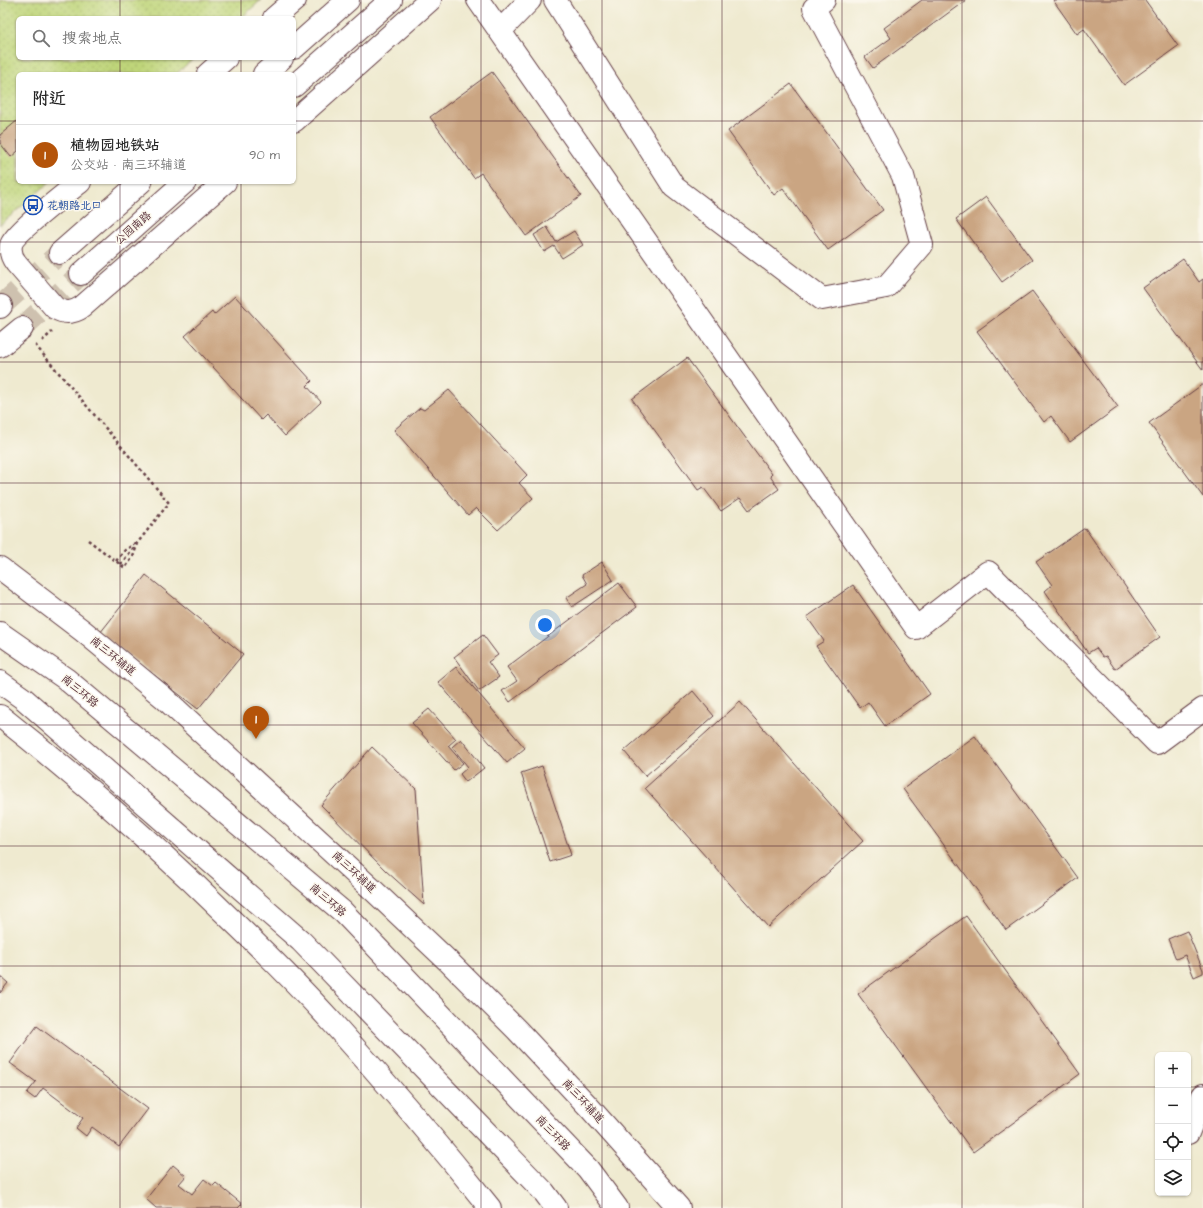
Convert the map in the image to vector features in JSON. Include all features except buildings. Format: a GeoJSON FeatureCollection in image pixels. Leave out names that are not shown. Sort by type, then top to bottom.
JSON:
{"type":"FeatureCollection","features":[{"type":"Feature","properties":{"kind":"main road"},"geometry":{"type":"LineString","coordinates":[[276,16],[295,0]]}},
{"type":"Feature","properties":{"kind":"main road"},"geometry":{"type":"LineString","coordinates":[[296,46],[348,0]]}},
{"type":"Feature","properties":{"kind":"main road"},"geometry":{"type":"LineString","coordinates":[[296,84],[391,0]]}},
{"type":"Feature","properties":{"kind":"main road"},"geometry":{"type":"LineString","coordinates":[[296,119],[430,0]]}},
{"type":"Feature","properties":{"kind":"main road"},"geometry":{"type":"LineString","coordinates":[[478,0],[916,628],[988,572],[1157,743],[1203,709]]}},
{"type":"Feature","properties":{"kind":"main road"},"geometry":{"type":"LineString","coordinates":[[500,31],[530,0]]}},
{"type":"Feature","properties":{"kind":"main road"},"geometry":{"type":"LineString","coordinates":[[555,0],[674,188],[822,299],[886,287],[922,245],[903,176],[814,8],[824,0]]}},
{"type":"Feature","properties":{"kind":"main road"},"geometry":{"type":"LineString","coordinates":[[210,72],[224,60]]}},
{"type":"Feature","properties":{"kind":"main road"},"geometry":{"type":"LineString","coordinates":[[266,72],[280,60]]}},
{"type":"Feature","properties":{"kind":"main road"},"geometry":{"type":"LineString","coordinates":[[78,184],[18,234],[11,246],[12,258],[16,263],[55,308],[61,312],[68,313],[82,307],[223,184]]}},
{"type":"Feature","properties":{"kind":"main road"},"geometry":{"type":"LineString","coordinates":[[60,253],[139,184]]}},
{"type":"Feature","properties":{"kind":"main road","name":"公园南路"},"geometry":{"type":"LineString","coordinates":[[81,274],[183,184]]}},
{"type":"Feature","properties":{"kind":"main road"},"geometry":{"type":"LineString","coordinates":[[0,346],[22,328]]}},
{"type":"Feature","properties":{"kind":"main road","name":"南三环辅道"},"geometry":{"type":"LineString","coordinates":[[0,568],[83,631],[163,697],[374,891],[448,961],[517,1030],[588,1106],[679,1208]]}},
{"type":"Feature","properties":{"kind":"main road","name":"南三环路"},"geometry":{"type":"LineString","coordinates":[[0,633],[66,679],[343,912],[588,1169],[617,1208]]}},
{"type":"Feature","properties":{"kind":"main road"},"geometry":{"type":"LineString","coordinates":[[0,682],[24,699],[301,940],[544,1192],[556,1208]]}},
{"type":"Feature","properties":{"kind":"main road"},"geometry":{"type":"LineString","coordinates":[[0,716],[84,784],[185,874],[284,972],[375,1070],[439,1144],[490,1208]]}},
{"type":"Feature","properties":{"kind":"main road"},"geometry":{"type":"LineString","coordinates":[[1191,1125],[1203,1095]]}},
{"type":"Feature","properties":{"kind":"path"},"geometry":{"type":"LineString","coordinates":[[54,332],[36,346],[169,503],[120,565]]}},
{"type":"Feature","properties":{"kind":"path"},"geometry":{"type":"LineString","coordinates":[[88,540],[125,568],[133,557],[138,542]]}},
{"type":"Feature","properties":{"kind":"path"},"geometry":{"type":"LineString","coordinates":[[116,561],[125,550],[138,542]]}},
{"type":"Feature","properties":{"kind":"green space"},"geometry":{"type":"Polygon","coordinates":[[[0,0],[261,0],[243,16],[16,16],[16,60],[192,60],[178,72],[16,72],[16,184],[48,184],[0,225],[0,0]]]}},
{"type":"Feature","properties":{"kind":"tunnel"},"geometry":{"type":"LineString","coordinates":[[1,306],[60,253]]}},
{"type":"Feature","properties":{"kind":"tunnel"},"geometry":{"type":"LineString","coordinates":[[22,328],[81,274]]}},
{"type":"Feature","properties":{"kind":"place","name":"花朝路北口"},"geometry":{"type":"Point","coordinates":[33,205]}},
{"type":"Feature","properties":{"kind":"place","name":"植物园地铁站"},"geometry":{"type":"Point","coordinates":[256,739]}}]}
